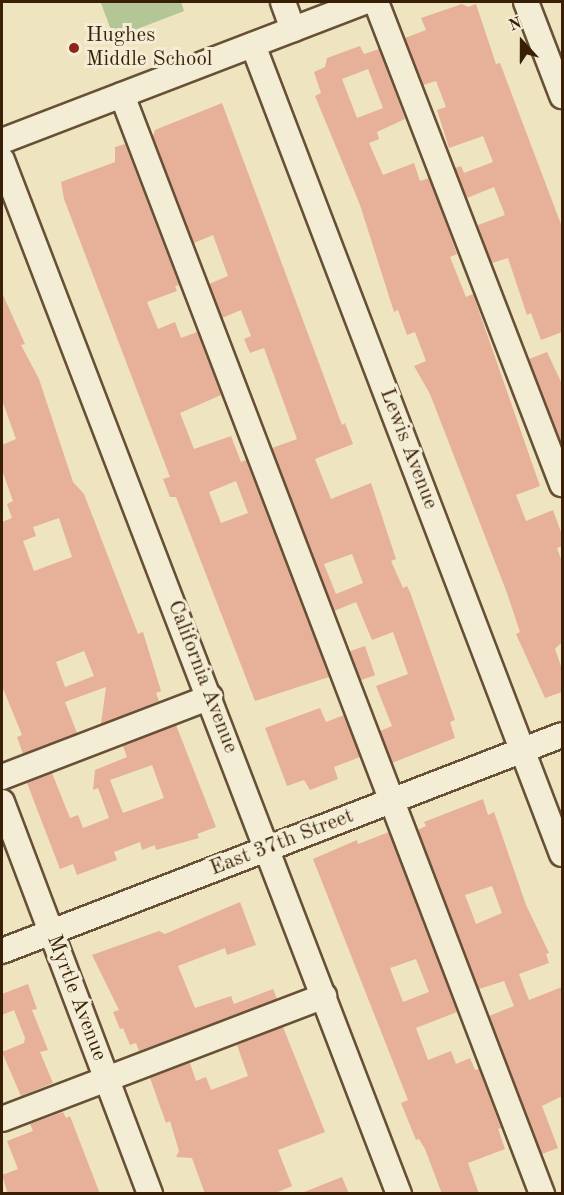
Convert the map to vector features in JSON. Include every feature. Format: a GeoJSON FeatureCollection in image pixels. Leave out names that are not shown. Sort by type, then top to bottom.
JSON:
{"type":"FeatureCollection","features":[{"type":"Feature","properties":{"kind":"street"},"geometry":{"type":"LineString","coordinates":[[283,2],[293,29]]}},
{"type":"Feature","properties":{"kind":"street"},"geometry":{"type":"LineString","coordinates":[[2,141],[293,29],[339,6],[365,2]]}},
{"type":"Feature","properties":{"kind":"street"},"geometry":{"type":"LineString","coordinates":[[376,2],[562,484]]}},
{"type":"Feature","properties":{"kind":"street"},"geometry":{"type":"LineString","coordinates":[[526,2],[562,96]]}},
{"type":"Feature","properties":{"kind":"street","name":"Lewis Avenue"},"geometry":{"type":"LineString","coordinates":[[253,45],[562,854]]}},
{"type":"Feature","properties":{"kind":"street"},"geometry":{"type":"LineString","coordinates":[[122,94],[542,1194]]}},
{"type":"Feature","properties":{"kind":"street","name":"California Avenue"},"geometry":{"type":"LineString","coordinates":[[2,160],[399,1194]]}},
{"type":"Feature","properties":{"kind":"street"},"geometry":{"type":"LineString","coordinates":[[2,777],[210,697]]}},
{"type":"Feature","properties":{"kind":"street","name":"East 37th Street"},"geometry":{"type":"LineString","coordinates":[[2,951],[562,735]]}},
{"type":"Feature","properties":{"kind":"street","name":"Myrtle Avenue"},"geometry":{"type":"LineString","coordinates":[[2,802],[150,1194]]}},
{"type":"Feature","properties":{"kind":"street"},"geometry":{"type":"LineString","coordinates":[[2,1119],[324,996]]}},
{"type":"Feature","properties":{"kind":"green space"},"geometry":{"type":"Polygon","coordinates":[[[181,2],[184,11],[114,38],[101,3],[181,2]]]}},
{"type":"Feature","properties":{"kind":"building"},"geometry":{"type":"Polygon","coordinates":[[[462,4],[468,7],[476,4],[496,64],[500,63],[562,227],[562,332],[541,340],[531,313],[527,315],[508,258],[492,263],[478,225],[505,215],[494,187],[467,198],[455,168],[461,166],[464,173],[493,162],[483,136],[449,148],[437,110],[446,107],[436,81],[423,85],[405,38],[426,30],[421,18],[462,4]]]}},
{"type":"Feature","properties":{"kind":"building"},"geometry":{"type":"Polygon","coordinates":[[[360,46],[364,54],[379,49],[405,119],[377,132],[379,139],[369,143],[383,175],[414,163],[420,181],[429,178],[457,254],[450,257],[466,297],[473,294],[540,486],[516,495],[526,521],[553,510],[562,535],[562,546],[557,548],[562,562],[562,642],[555,649],[562,669],[562,692],[545,698],[516,634],[520,632],[507,593],[430,394],[414,366],[426,361],[415,332],[407,335],[398,310],[394,312],[360,205],[315,96],[321,93],[314,72],[325,67],[327,58],[360,46]],[[368,69],[342,79],[357,118],[383,108],[368,69]]]}},
{"type":"Feature","properties":{"kind":"building"},"geometry":{"type":"Polygon","coordinates":[[[222,103],[342,425],[345,423],[353,444],[315,459],[331,499],[371,483],[396,559],[391,561],[403,588],[407,586],[410,592],[455,720],[450,722],[455,738],[392,763],[380,731],[392,726],[376,686],[408,674],[393,632],[372,640],[356,602],[334,611],[272,448],[297,439],[264,348],[250,353],[244,339],[251,336],[241,310],[222,318],[209,284],[228,276],[213,235],[194,243],[153,136],[155,130],[222,103]],[[352,554],[324,564],[336,594],[363,583],[352,554]]]}},
{"type":"Feature","properties":{"kind":"building"},"geometry":{"type":"Polygon","coordinates":[[[125,144],[179,285],[175,286],[177,291],[147,302],[158,329],[175,322],[181,338],[197,332],[221,395],[180,413],[194,449],[231,436],[241,462],[246,460],[329,677],[255,701],[176,497],[170,497],[163,479],[170,477],[64,199],[61,182],[115,162],[115,147],[125,144]],[[236,481],[209,492],[221,523],[248,513],[236,481]]]}},
{"type":"Feature","properties":{"kind":"building"},"geometry":{"type":"Polygon","coordinates":[[[3,295],[25,344],[21,345],[39,379],[73,482],[84,494],[138,634],[143,632],[161,691],[156,693],[159,701],[101,724],[106,687],[65,702],[77,733],[23,754],[17,737],[22,735],[2,686],[2,522],[12,518],[7,504],[13,501],[2,470],[2,445],[16,439],[2,400],[3,295]],[[59,518],[33,527],[36,536],[23,541],[34,571],[72,557],[59,518]],[[84,651],[56,662],[65,687],[94,676],[84,651]]]}},
{"type":"Feature","properties":{"kind":"building"},"geometry":{"type":"Polygon","coordinates":[[[547,352],[562,384],[561,442],[529,359],[547,352]]]}},
{"type":"Feature","properties":{"kind":"building"},"geometry":{"type":"Polygon","coordinates":[[[365,646],[375,675],[360,681],[350,651],[365,646]]]}},
{"type":"Feature","properties":{"kind":"building"},"geometry":{"type":"Polygon","coordinates":[[[320,708],[326,722],[344,715],[360,757],[334,767],[338,779],[310,790],[304,780],[287,786],[265,728],[320,708]]]}},
{"type":"Feature","properties":{"kind":"building"},"geometry":{"type":"Polygon","coordinates":[[[176,725],[216,827],[197,834],[199,838],[156,850],[155,845],[142,850],[140,842],[114,852],[117,860],[77,875],[73,864],[60,869],[27,783],[52,773],[70,818],[78,815],[83,828],[109,818],[98,788],[93,790],[95,770],[127,757],[123,746],[176,725]],[[152,765],[110,780],[123,813],[164,798],[152,765]]]}},
{"type":"Feature","properties":{"kind":"building"},"geometry":{"type":"Polygon","coordinates":[[[483,799],[488,815],[494,812],[526,905],[549,953],[546,954],[549,963],[519,974],[529,1000],[562,987],[562,1096],[542,1106],[558,1148],[542,1154],[489,1016],[514,1006],[504,981],[479,989],[418,830],[426,826],[424,822],[483,799]],[[492,886],[465,895],[476,924],[502,913],[492,886]]]}},
{"type":"Feature","properties":{"kind":"building"},"geometry":{"type":"Polygon","coordinates":[[[389,832],[457,1012],[416,1028],[428,1060],[451,1051],[456,1064],[470,1058],[475,1070],[479,1069],[501,1128],[498,1129],[505,1149],[468,1163],[479,1194],[442,1194],[425,1149],[419,1139],[416,1140],[401,1103],[408,1100],[313,859],[357,840],[358,844],[389,832]],[[416,959],[390,968],[403,1002],[429,992],[416,959]]]}},
{"type":"Feature","properties":{"kind":"building"},"geometry":{"type":"Polygon","coordinates":[[[240,902],[256,945],[227,955],[225,948],[178,966],[195,1008],[231,996],[234,1004],[273,989],[277,999],[139,1051],[136,1043],[130,1045],[113,1012],[119,1010],[92,955],[159,931],[165,934],[240,902]]]}},
{"type":"Feature","properties":{"kind":"building"},"geometry":{"type":"Polygon","coordinates":[[[28,984],[37,1009],[32,1010],[48,1050],[40,1052],[53,1083],[21,1096],[2,1052],[24,1043],[25,1038],[14,1010],[2,1015],[2,994],[28,984]]]}},
{"type":"Feature","properties":{"kind":"building"},"geometry":{"type":"Polygon","coordinates":[[[283,1027],[325,1132],[278,1150],[292,1186],[273,1194],[205,1194],[192,1158],[176,1157],[179,1151],[170,1121],[166,1123],[150,1078],[190,1063],[196,1081],[206,1077],[211,1090],[248,1076],[237,1045],[283,1027]]]}},
{"type":"Feature","properties":{"kind":"building"},"geometry":{"type":"Polygon","coordinates":[[[63,1112],[66,1118],[70,1116],[100,1194],[8,1194],[2,1175],[18,1169],[7,1141],[33,1131],[30,1124],[63,1112]]]}},
{"type":"Feature","properties":{"kind":"building"},"geometry":{"type":"Polygon","coordinates":[[[342,1177],[349,1194],[304,1194],[304,1192],[342,1177]]]}},
{"type":"Feature","properties":{"kind":"place","name":"Hughes Middle School"},"geometry":{"type":"Point","coordinates":[74,48]}}]}
